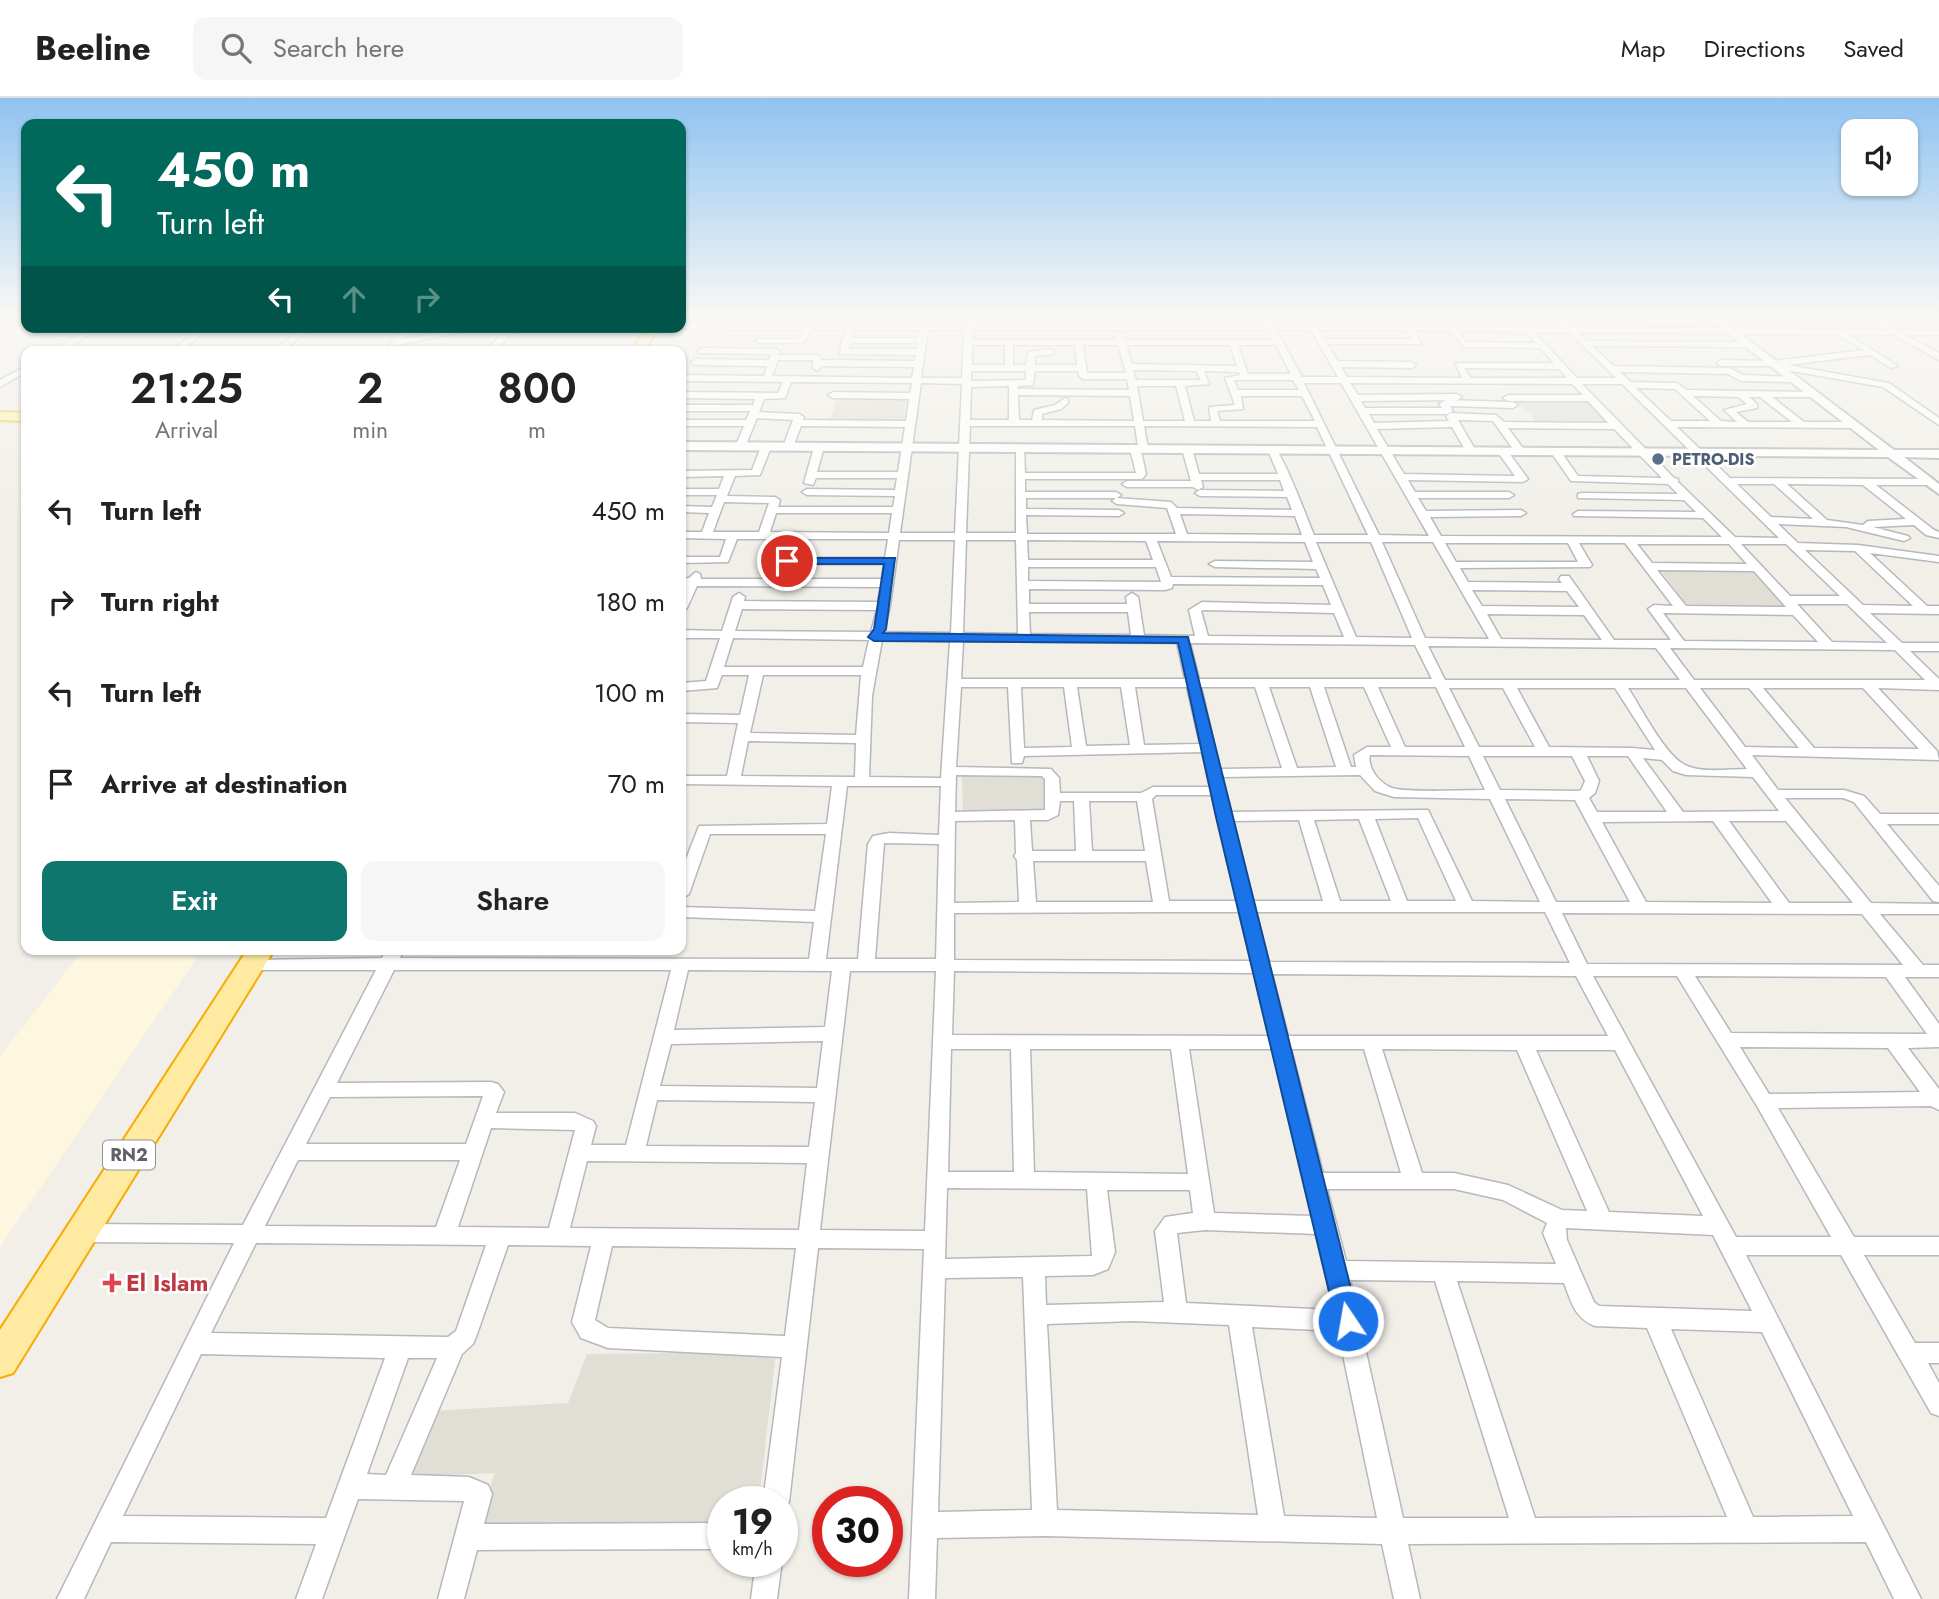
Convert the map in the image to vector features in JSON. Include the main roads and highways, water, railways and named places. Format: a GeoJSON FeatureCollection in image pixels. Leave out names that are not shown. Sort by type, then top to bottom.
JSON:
{"type":"FeatureCollection","features":[{"type":"Feature","properties":{"kind":"highway","name":"RN2"},"geometry":{"type":"LineString","coordinates":[[0,1361],[256,957]]}},
{"type":"Feature","properties":{"kind":"main road"},"geometry":{"type":"LineString","coordinates":[[0,415],[21,417]]}},
{"type":"Feature","properties":{"kind":"place","name":"PETRO-DIS"},"geometry":{"type":"Point","coordinates":[1658,459]}},
{"type":"Feature","properties":{"kind":"place","name":"El Islam"},"geometry":{"type":"Point","coordinates":[112,1283]}}]}
